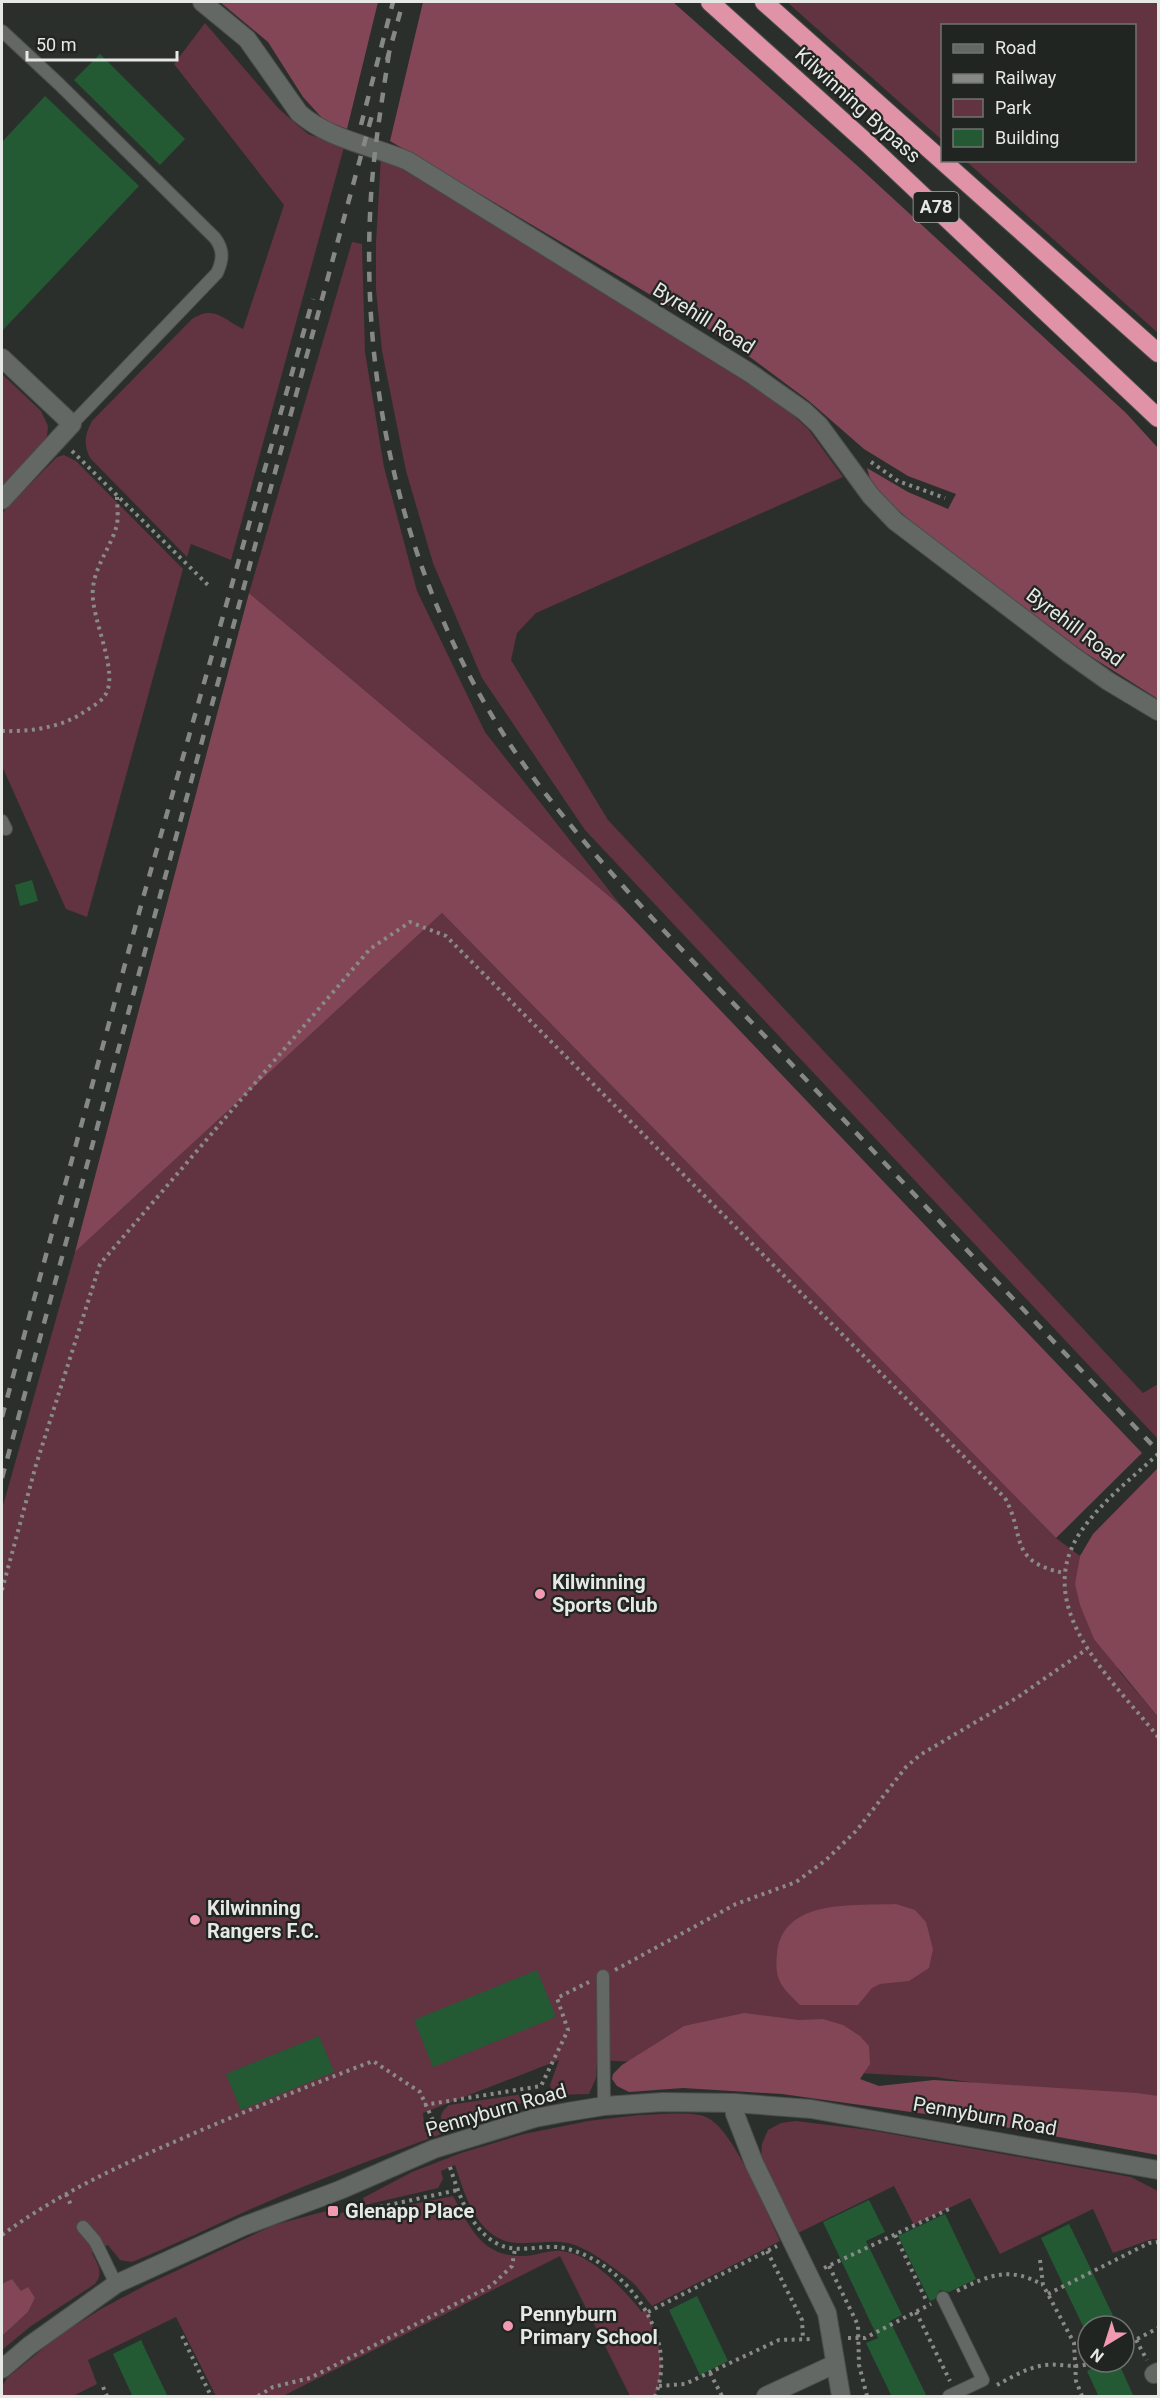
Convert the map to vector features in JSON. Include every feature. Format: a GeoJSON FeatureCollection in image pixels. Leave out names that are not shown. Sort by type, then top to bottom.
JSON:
{"type":"FeatureCollection","features":[{"type":"Feature","properties":{"kind":"highway","name":"Kilwinning Bypass"},"geometry":{"type":"LineString","coordinates":[[710,2],[868,144],[1158,418]]}},
{"type":"Feature","properties":{"kind":"highway","name":"Kilwinning Bypass"},"geometry":{"type":"LineString","coordinates":[[764,2],[941,160]]}},
{"type":"Feature","properties":{"kind":"highway","name":"Kilwinning Bypass"},"geometry":{"type":"LineString","coordinates":[[944,162],[1158,353]]}},
{"type":"Feature","properties":{"kind":"street","name":"Byrehill Road"},"geometry":{"type":"LineString","coordinates":[[202,2],[247,39],[299,113],[310,122],[321,130],[383,150],[408,161],[750,373],[804,411],[819,425],[871,496],[895,521],[1080,661],[1158,711]]}},
{"type":"Feature","properties":{"kind":"street"},"geometry":{"type":"LineString","coordinates":[[2,358],[72,424],[2,500]]}},
{"type":"Feature","properties":{"kind":"street","name":"Pennyburn Road"},"geometry":{"type":"LineString","coordinates":[[2,2369],[29,2346],[116,2284],[244,2226],[340,2190],[434,2149],[535,2118],[604,2106],[663,2102],[734,2103],[811,2109],[1158,2170]]}},
{"type":"Feature","properties":{"kind":"street"},"geometry":{"type":"LineString","coordinates":[[734,2103],[735,2114],[754,2163],[827,2313],[841,2397]]}},
{"type":"Feature","properties":{"kind":"street"},"geometry":{"type":"LineString","coordinates":[[766,2397],[835,2364]]}},
{"type":"Feature","properties":{"kind":"lane"},"geometry":{"type":"LineString","coordinates":[[2,31],[215,238],[220,245],[222,255],[217,273],[72,424]]}},
{"type":"Feature","properties":{"kind":"lane"},"geometry":{"type":"LineString","coordinates":[[603,1976],[604,2106]]}},
{"type":"Feature","properties":{"kind":"lane"},"geometry":{"type":"LineString","coordinates":[[82,2227],[95,2241],[116,2284]]}},
{"type":"Feature","properties":{"kind":"lane"},"geometry":{"type":"LineString","coordinates":[[943,2298],[983,2380],[952,2395]]}},
{"type":"Feature","properties":{"kind":"path"},"geometry":{"type":"LineString","coordinates":[[59,438],[210,587]]}},
{"type":"Feature","properties":{"kind":"path"},"geometry":{"type":"LineString","coordinates":[[843,458],[861,456],[898,481],[945,498]]}},
{"type":"Feature","properties":{"kind":"path"},"geometry":{"type":"LineString","coordinates":[[2,731],[68,722],[104,697],[110,683],[108,658],[94,614],[93,587],[102,557],[117,526],[117,496]]}},
{"type":"Feature","properties":{"kind":"path"},"geometry":{"type":"LineString","coordinates":[[2,1590],[36,1465],[100,1264],[370,949],[410,922],[446,936],[1005,1498],[1017,1538],[1027,1556],[1049,1570],[1064,1573]]}},
{"type":"Feature","properties":{"kind":"path"},"geometry":{"type":"LineString","coordinates":[[1158,1454],[1086,1524],[1071,1550],[1064,1573],[1070,1612],[1076,1631],[1087,1649],[1158,1737]]}},
{"type":"Feature","properties":{"kind":"path"},"geometry":{"type":"LineString","coordinates":[[424,2105],[541,2086],[568,2030],[557,1998],[603,1976],[736,1904],[795,1882],[826,1860],[857,1830],[906,1767],[920,1755],[1018,1697],[1087,1649]]}},
{"type":"Feature","properties":{"kind":"path"},"geometry":{"type":"LineString","coordinates":[[2,2235],[21,2221],[105,2172],[224,2120],[373,2061],[420,2092],[436,2127]]}},
{"type":"Feature","properties":{"kind":"path"},"geometry":{"type":"LineString","coordinates":[[450,2167],[458,2190],[475,2224],[499,2245],[515,2249],[553,2246],[581,2253],[609,2271],[631,2290],[648,2312],[661,2350],[659,2386],[655,2397]]}},
{"type":"Feature","properties":{"kind":"path"},"geometry":{"type":"LineString","coordinates":[[340,2190],[352,2213],[458,2190]]}},
{"type":"Feature","properties":{"kind":"path"},"geometry":{"type":"LineString","coordinates":[[66,2194],[71,2205]]}},
{"type":"Feature","properties":{"kind":"path"},"geometry":{"type":"LineString","coordinates":[[809,2275],[951,2208]]}},
{"type":"Feature","properties":{"kind":"path"},"geometry":{"type":"LineString","coordinates":[[896,2235],[929,2306]]}},
{"type":"Feature","properties":{"kind":"path"},"geometry":{"type":"LineString","coordinates":[[648,2312],[791,2239]]}},
{"type":"Feature","properties":{"kind":"path"},"geometry":{"type":"LineString","coordinates":[[1048,2294],[1149,2243],[1158,2242]]}},
{"type":"Feature","properties":{"kind":"path"},"geometry":{"type":"LineString","coordinates":[[258,2397],[273,2387],[310,2378],[490,2286],[512,2266],[515,2249]]}},
{"type":"Feature","properties":{"kind":"path"},"geometry":{"type":"LineString","coordinates":[[767,2251],[802,2320],[803,2339]]}},
{"type":"Feature","properties":{"kind":"path"},"geometry":{"type":"LineString","coordinates":[[1040,2260],[1043,2285],[1074,2343],[1076,2359]]}},
{"type":"Feature","properties":{"kind":"path"},"geometry":{"type":"LineString","coordinates":[[830,2266],[858,2325],[860,2365],[867,2397]]}},
{"type":"Feature","properties":{"kind":"path"},"geometry":{"type":"LineString","coordinates":[[916,2312],[952,2395]]}},
{"type":"Feature","properties":{"kind":"path"},"geometry":{"type":"LineString","coordinates":[[1136,2340],[1158,2328]]}},
{"type":"Feature","properties":{"kind":"path"},"geometry":{"type":"LineString","coordinates":[[182,2336],[212,2397]]}},
{"type":"Feature","properties":{"kind":"path"},"geometry":{"type":"LineString","coordinates":[[659,2386],[685,2385],[779,2340],[833,2339]]}},
{"type":"Feature","properties":{"kind":"path"},"geometry":{"type":"LineString","coordinates":[[983,2380],[987,2390],[1030,2369],[1044,2365],[1062,2364],[1076,2367]]}},
{"type":"Feature","properties":{"kind":"path"},"geometry":{"type":"LineString","coordinates":[[710,2373],[722,2397]]}},
{"type":"Feature","properties":{"kind":"path"},"geometry":{"type":"LineString","coordinates":[[1076,2374],[1076,2381],[1082,2397]]}},
{"type":"Feature","properties":{"kind":"path"},"geometry":{"type":"LineString","coordinates":[[103,2387],[107,2397]]}},
{"type":"Feature","properties":{"kind":"green space"},"geometry":{"type":"Polygon","coordinates":[[[787,2],[1158,2],[1158,333],[967,162],[1136,162],[1136,24],[941,24],[941,139],[787,2]]]}},
{"type":"Feature","properties":{"kind":"green space"},"geometry":{"type":"Polygon","coordinates":[[[205,23],[279,109],[308,134],[344,147],[231,560],[191,544],[187,557],[90,458],[86,444],[86,435],[92,421],[192,319],[213,313],[243,329],[284,205],[174,64],[205,23]]]}},
{"type":"Feature","properties":{"kind":"green space"},"geometry":{"type":"Polygon","coordinates":[[[381,156],[674,336],[783,406],[808,429],[843,477],[536,613],[517,633],[511,660],[608,820],[1143,1393],[1158,1384],[1158,1439],[585,830],[482,678],[433,563],[406,471],[382,351],[376,290],[381,156]]]}},
{"type":"Feature","properties":{"kind":"green space"},"geometry":{"type":"Polygon","coordinates":[[[352,242],[362,244],[365,352],[384,467],[417,591],[485,732],[622,907],[249,593],[352,242]]]}},
{"type":"Feature","properties":{"kind":"green space"},"geometry":{"type":"Polygon","coordinates":[[[2,374],[41,411],[48,426],[47,436],[37,450],[2,489],[2,374]]]}},
{"type":"Feature","properties":{"kind":"green space"},"geometry":{"type":"Polygon","coordinates":[[[64,455],[76,461],[183,569],[87,917],[66,909],[2,766],[2,513],[57,457],[64,455]]]}},
{"type":"Feature","properties":{"kind":"green space","name":"Kilwinning Sports Club"},"geometry":{"type":"Polygon","coordinates":[[[442,913],[1056,1538],[1080,1556],[1076,1584],[1120,1672],[1158,1717],[1158,2110],[935,2077],[597,2060],[596,2078],[589,2094],[553,2095],[550,2085],[559,2060],[423,2113],[425,2132],[442,2125],[442,2114],[449,2105],[523,2094],[526,2101],[300,2188],[132,2262],[120,2260],[108,2245],[92,2253],[100,2273],[95,2284],[31,2326],[2,2350],[2,2336],[28,2312],[35,2298],[2,2283],[2,1509],[75,1252],[442,913]]]}},
{"type":"Feature","properties":{"kind":"green space"},"geometry":{"type":"Polygon","coordinates":[[[694,2114],[708,2118],[718,2126],[739,2155],[780,2241],[652,2306],[631,2281],[601,2259],[576,2245],[562,2242],[517,2243],[492,2234],[475,2215],[463,2190],[455,2165],[441,2171],[443,2179],[438,2188],[365,2205],[363,2198],[412,2172],[461,2153],[524,2134],[588,2121],[639,2115],[694,2114]]]}},
{"type":"Feature","properties":{"kind":"green space"},"geometry":{"type":"Polygon","coordinates":[[[796,2121],[869,2130],[1131,2177],[1158,2191],[1158,2239],[1113,2253],[1093,2209],[1000,2254],[970,2198],[914,2225],[894,2186],[798,2233],[761,2159],[762,2144],[768,2130],[781,2123],[796,2121]]]}},
{"type":"Feature","properties":{"kind":"green space"},"geometry":{"type":"Polygon","coordinates":[[[453,2196],[472,2230],[488,2247],[511,2255],[526,2256],[556,2251],[577,2255],[608,2276],[642,2312],[646,2309],[655,2330],[660,2352],[659,2385],[655,2396],[630,2396],[560,2256],[283,2396],[216,2396],[176,2317],[88,2360],[97,2384],[73,2396],[2,2396],[2,2386],[7,2378],[57,2337],[101,2309],[148,2284],[274,2225],[330,2210],[331,2216],[348,2211],[350,2217],[453,2196]]]}},
{"type":"Feature","properties":{"kind":"shaded area"},"geometry":{"type":"Polygon","coordinates":[[[220,2],[378,2],[347,129],[324,120],[303,97],[268,42],[220,2]]]}},
{"type":"Feature","properties":{"kind":"shaded area"},"geometry":{"type":"Polygon","coordinates":[[[423,2],[673,2],[861,169],[1126,413],[1158,448],[1158,699],[1084,652],[937,543],[881,496],[871,482],[867,468],[908,492],[948,509],[956,494],[908,476],[864,449],[809,401],[727,340],[390,141],[423,2]]]}},
{"type":"Feature","properties":{"kind":"shaded area"},"geometry":{"type":"Polygon","coordinates":[[[249,593],[622,907],[1142,1453],[1056,1538],[442,913],[75,1252],[249,593]]]}},
{"type":"Feature","properties":{"kind":"shaded area"},"geometry":{"type":"Polygon","coordinates":[[[1158,1468],[1158,1717],[1094,1639],[1080,1605],[1075,1584],[1080,1556],[1093,1534],[1158,1468]]]}},
{"type":"Feature","properties":{"kind":"shaded area"},"geometry":{"type":"Polygon","coordinates":[[[896,1904],[915,1910],[926,1922],[933,1949],[929,1968],[909,1981],[880,1984],[872,1988],[858,2005],[800,2005],[784,1988],[778,1977],[777,1954],[782,1936],[792,1923],[806,1914],[823,1909],[896,1904]]]}},
{"type":"Feature","properties":{"kind":"shaded area"},"geometry":{"type":"Polygon","coordinates":[[[744,2013],[799,2020],[823,2019],[843,2025],[860,2036],[869,2046],[870,2064],[860,2079],[879,2086],[934,2080],[1158,2096],[1158,2155],[954,2118],[782,2094],[683,2088],[629,2092],[617,2086],[612,2079],[613,2074],[622,2065],[684,2026],[744,2013]]]}},
{"type":"Feature","properties":{"kind":"shaded area"},"geometry":{"type":"Polygon","coordinates":[[[12,2279],[21,2291],[28,2287],[35,2298],[28,2312],[2,2336],[2,2284],[12,2279]]]}},
{"type":"Feature","properties":{"kind":"building"},"geometry":{"type":"Polygon","coordinates":[[[100,54],[185,139],[160,165],[74,80],[100,54]]]}},
{"type":"Feature","properties":{"kind":"building"},"geometry":{"type":"Polygon","coordinates":[[[45,96],[139,186],[2,331],[2,142],[45,96]]]}},
{"type":"Feature","properties":{"kind":"building"},"geometry":{"type":"Polygon","coordinates":[[[32,880],[38,901],[20,906],[15,885],[32,880]]]}},
{"type":"Feature","properties":{"kind":"building"},"geometry":{"type":"Polygon","coordinates":[[[537,1970],[556,2017],[433,2067],[414,2020],[537,1970]]]}},
{"type":"Feature","properties":{"kind":"building"},"geometry":{"type":"Polygon","coordinates":[[[319,2036],[334,2072],[241,2110],[226,2074],[319,2036]]]}},
{"type":"Feature","properties":{"kind":"building"},"geometry":{"type":"Polygon","coordinates":[[[869,2200],[885,2232],[866,2241],[902,2315],[890,2321],[927,2397],[892,2397],[866,2343],[878,2338],[823,2222],[869,2200]]]}},
{"type":"Feature","properties":{"kind":"building"},"geometry":{"type":"Polygon","coordinates":[[[945,2214],[976,2279],[949,2292],[940,2290],[935,2299],[930,2301],[898,2236],[945,2214]]]}},
{"type":"Feature","properties":{"kind":"building"},"geometry":{"type":"Polygon","coordinates":[[[1069,2224],[1112,2314],[1077,2314],[1041,2238],[1069,2224]]]}},
{"type":"Feature","properties":{"kind":"building"},"geometry":{"type":"Polygon","coordinates":[[[697,2296],[728,2361],[700,2375],[669,2310],[697,2296]]]}},
{"type":"Feature","properties":{"kind":"building"},"geometry":{"type":"Polygon","coordinates":[[[141,2340],[168,2397],[133,2397],[113,2354],[141,2340]]]}},
{"type":"Feature","properties":{"kind":"building"},"geometry":{"type":"Polygon","coordinates":[[[1088,2374],[1123,2374],[1134,2397],[1099,2397],[1088,2374]]]}},
{"type":"Feature","properties":{"kind":"railway"},"geometry":{"type":"LineString","coordinates":[[361,125],[393,2]]}},
{"type":"Feature","properties":{"kind":"railway"},"geometry":{"type":"LineString","coordinates":[[387,60],[403,2]]}},
{"type":"Feature","properties":{"kind":"railway"},"geometry":{"type":"LineString","coordinates":[[389,53],[372,178],[369,274],[374,352],[385,429],[402,505],[426,579],[457,651],[494,719],[538,784],[625,888],[1158,1451]]}},
{"type":"Feature","properties":{"kind":"railway"},"geometry":{"type":"LineString","coordinates":[[2,1478],[372,115]]}},
{"type":"Feature","properties":{"kind":"railway"},"geometry":{"type":"LineString","coordinates":[[2,1417],[143,898],[313,299]]}},
{"type":"Feature","properties":{"kind":"place","name":"Kilwinning Sports Club"},"geometry":{"type":"Point","coordinates":[540,1594]}},
{"type":"Feature","properties":{"kind":"place","name":"Kilwinning Rangers F.C."},"geometry":{"type":"Point","coordinates":[195,1920]}},
{"type":"Feature","properties":{"kind":"place","name":"Glenapp Place"},"geometry":{"type":"Point","coordinates":[333,2211]}},
{"type":"Feature","properties":{"kind":"place","name":"Pennyburn Primary School"},"geometry":{"type":"Point","coordinates":[508,2326]}}]}
